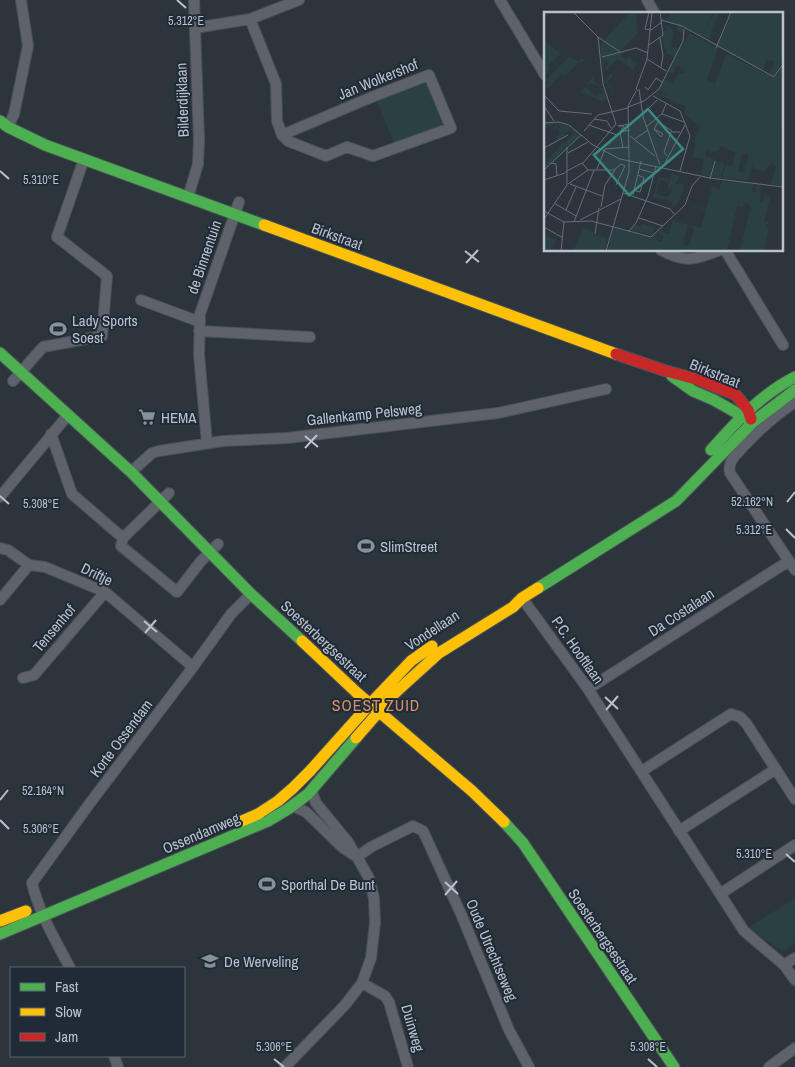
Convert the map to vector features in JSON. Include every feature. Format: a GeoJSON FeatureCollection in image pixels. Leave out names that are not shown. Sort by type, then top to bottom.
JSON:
{"type":"FeatureCollection","features":[{"type":"Feature","properties":{"kind":"main road","name":"Birkstraat"},"geometry":{"type":"LineString","coordinates":[[4,124],[45,145],[666,371],[693,391],[745,413],[753,422]]}},
{"type":"Feature","properties":{"kind":"main road","name":"Soesterbergsestraat"},"geometry":{"type":"LineString","coordinates":[[1,355],[21,371],[160,501],[214,548],[251,594],[370,704],[498,815],[523,844],[674,1067]]}},
{"type":"Feature","properties":{"kind":"main road","name":"Birkstraat"},"geometry":{"type":"LineString","coordinates":[[745,413],[768,392],[795,377]]}},
{"type":"Feature","properties":{"kind":"main road"},"geometry":{"type":"LineString","coordinates":[[753,422],[795,390]]}},
{"type":"Feature","properties":{"kind":"main road","name":"Vondellaan"},"geometry":{"type":"LineString","coordinates":[[650,516],[745,413]]}},
{"type":"Feature","properties":{"kind":"main road","name":"Vondellaan"},"geometry":{"type":"LineString","coordinates":[[379,712],[396,692],[439,653],[676,501],[753,422]]}},
{"type":"Feature","properties":{"kind":"main road","name":"Vondellaan"},"geometry":{"type":"LineString","coordinates":[[370,704],[411,661],[435,643],[510,601],[522,598]]}},
{"type":"Feature","properties":{"kind":"main road","name":"Ossendamweg"},"geometry":{"type":"LineString","coordinates":[[0,934],[41,911],[258,814],[293,788],[370,704]]}},
{"type":"Feature","properties":{"kind":"main road","name":"Ossendamweg"},"geometry":{"type":"LineString","coordinates":[[0,921],[41,911],[268,821],[293,806],[311,790],[379,712]]}},
{"type":"Feature","properties":{"kind":"street"},"geometry":{"type":"LineString","coordinates":[[4,124],[14,114],[28,46],[21,0]]}},
{"type":"Feature","properties":{"kind":"street","name":"Bilderdijklaan"},"geometry":{"type":"LineString","coordinates":[[188,198],[198,164],[199,140],[194,0]]}},
{"type":"Feature","properties":{"kind":"street"},"geometry":{"type":"LineString","coordinates":[[195,28],[250,19],[299,0]]}},
{"type":"Feature","properties":{"kind":"street"},"geometry":{"type":"LineString","coordinates":[[500,0],[544,73]]}},
{"type":"Feature","properties":{"kind":"street"},"geometry":{"type":"LineString","coordinates":[[647,0],[654,12]]}},
{"type":"Feature","properties":{"kind":"street"},"geometry":{"type":"LineString","coordinates":[[250,19],[276,84],[277,121],[282,135]]}},
{"type":"Feature","properties":{"kind":"street","name":"Jan Wolkershof"},"geometry":{"type":"LineString","coordinates":[[429,75],[451,128],[373,156],[348,147],[326,156],[288,141],[282,135],[429,75]]}},
{"type":"Feature","properties":{"kind":"street"},"geometry":{"type":"LineString","coordinates":[[13,381],[43,347],[102,336],[107,276],[57,236],[84,159]]}},
{"type":"Feature","properties":{"kind":"street","name":"de Binnentuin"},"geometry":{"type":"LineString","coordinates":[[207,443],[198,355],[200,314],[239,202]]}},
{"type":"Feature","properties":{"kind":"street"},"geometry":{"type":"LineString","coordinates":[[663,251],[674,257],[694,259],[717,251]]}},
{"type":"Feature","properties":{"kind":"street"},"geometry":{"type":"LineString","coordinates":[[726,251],[783,345]]}},
{"type":"Feature","properties":{"kind":"street"},"geometry":{"type":"LineString","coordinates":[[141,300],[199,327],[310,337]]}},
{"type":"Feature","properties":{"kind":"street","name":"Gallenkamp Pelsweg"},"geometry":{"type":"LineString","coordinates":[[131,472],[152,453],[207,443],[287,438],[498,414],[606,389]]}},
{"type":"Feature","properties":{"kind":"street"},"geometry":{"type":"LineString","coordinates":[[792,565],[730,473],[729,467],[736,455],[767,422],[795,402]]}},
{"type":"Feature","properties":{"kind":"street"},"geometry":{"type":"LineString","coordinates":[[0,497],[68,415]]}},
{"type":"Feature","properties":{"kind":"street"},"geometry":{"type":"LineString","coordinates":[[52,434],[72,494],[123,538]]}},
{"type":"Feature","properties":{"kind":"street"},"geometry":{"type":"LineString","coordinates":[[169,493],[123,538],[121,546],[177,592],[214,548]]}},
{"type":"Feature","properties":{"kind":"street","name":"Driftje"},"geometry":{"type":"LineString","coordinates":[[0,548],[8,550],[29,565],[45,567],[105,592],[193,667]]}},
{"type":"Feature","properties":{"kind":"street"},"geometry":{"type":"LineString","coordinates":[[0,600],[29,565]]}},
{"type":"Feature","properties":{"kind":"street","name":"Da Costalaan"},"geometry":{"type":"LineString","coordinates":[[588,689],[792,565]]}},
{"type":"Feature","properties":{"kind":"street","name":"Tensenhof"},"geometry":{"type":"LineString","coordinates":[[23,678],[34,675],[105,592]]}},
{"type":"Feature","properties":{"kind":"street","name":"Korte Ossendam"},"geometry":{"type":"LineString","coordinates":[[41,911],[32,883],[231,614],[251,594]]}},
{"type":"Feature","properties":{"kind":"street","name":"P.C. Hooftlaan"},"geometry":{"type":"LineString","coordinates":[[522,598],[588,689],[744,931],[784,965],[795,980]]}},
{"type":"Feature","properties":{"kind":"street"},"geometry":{"type":"LineString","coordinates":[[642,771],[731,714],[740,717],[746,723],[795,799]]}},
{"type":"Feature","properties":{"kind":"street"},"geometry":{"type":"LineString","coordinates":[[679,831],[776,769]]}},
{"type":"Feature","properties":{"kind":"street"},"geometry":{"type":"LineString","coordinates":[[285,1067],[345,1006],[362,983],[372,958],[374,898],[369,878],[348,842],[316,803],[311,790]]}},
{"type":"Feature","properties":{"kind":"street"},"geometry":{"type":"LineString","coordinates":[[293,806],[306,812],[342,847],[357,857]]}},
{"type":"Feature","properties":{"kind":"street","name":"Oude Utrechtseweg"},"geometry":{"type":"LineString","coordinates":[[357,857],[371,847],[413,826],[423,831],[461,914],[509,1030],[529,1067]]}},
{"type":"Feature","properties":{"kind":"street"},"geometry":{"type":"LineString","coordinates":[[720,894],[795,845]]}},
{"type":"Feature","properties":{"kind":"street"},"geometry":{"type":"LineString","coordinates":[[41,911],[69,967]]}},
{"type":"Feature","properties":{"kind":"street"},"geometry":{"type":"LineString","coordinates":[[784,965],[795,958]]}},
{"type":"Feature","properties":{"kind":"street","name":"Duinweg"},"geometry":{"type":"LineString","coordinates":[[362,983],[385,996],[389,1002],[408,1067]]}},
{"type":"Feature","properties":{"kind":"street"},"geometry":{"type":"LineString","coordinates":[[770,1067],[795,1048]]}},
{"type":"Feature","properties":{"kind":"green space"},"geometry":{"type":"Polygon","coordinates":[[[427,80],[446,126],[396,148],[376,99],[427,80]]]}},
{"type":"Feature","properties":{"kind":"green space"},"geometry":{"type":"Polygon","coordinates":[[[795,898],[795,943],[783,951],[748,928],[795,898]]]}},
{"type":"Feature","properties":{"kind":"traffic: fast"},"geometry":{"type":"LineString","coordinates":[[0,121],[8,127],[45,145],[264,225]]}},
{"type":"Feature","properties":{"kind":"traffic: fast"},"geometry":{"type":"LineString","coordinates":[[0,353],[131,472],[251,594],[302,641]]}},
{"type":"Feature","properties":{"kind":"traffic: fast"},"geometry":{"type":"LineString","coordinates":[[672,376],[693,391],[714,400],[751,421]]}},
{"type":"Feature","properties":{"kind":"traffic: fast"},"geometry":{"type":"LineString","coordinates":[[711,450],[760,400],[795,377]]}},
{"type":"Feature","properties":{"kind":"traffic: fast"},"geometry":{"type":"LineString","coordinates":[[538,588],[676,501],[753,422],[795,390]]}},
{"type":"Feature","properties":{"kind":"traffic: fast"},"geometry":{"type":"LineString","coordinates":[[0,934],[268,821],[308,794],[356,738]]}},
{"type":"Feature","properties":{"kind":"traffic: fast"},"geometry":{"type":"LineString","coordinates":[[504,822],[523,843],[674,1067]]}},
{"type":"Feature","properties":{"kind":"traffic: slow"},"geometry":{"type":"LineString","coordinates":[[264,225],[616,354]]}},
{"type":"Feature","properties":{"kind":"traffic: slow"},"geometry":{"type":"LineString","coordinates":[[356,738],[396,692],[439,653],[513,607],[522,598],[538,588]]}},
{"type":"Feature","properties":{"kind":"traffic: slow"},"geometry":{"type":"LineString","coordinates":[[302,641],[356,692],[472,791],[504,822]]}},
{"type":"Feature","properties":{"kind":"traffic: slow"},"geometry":{"type":"LineString","coordinates":[[242,821],[258,814],[293,788],[411,661],[432,646]]}},
{"type":"Feature","properties":{"kind":"traffic: slow"},"geometry":{"type":"LineString","coordinates":[[0,921],[26,911]]}},
{"type":"Feature","properties":{"kind":"traffic: jam"},"geometry":{"type":"LineString","coordinates":[[616,354],[696,379],[736,395],[748,410],[751,419]]}},
{"type":"Feature","properties":{"kind":"place","name":"Lady Sports Soest"},"geometry":{"type":"Point","coordinates":[58,329]}},
{"type":"Feature","properties":{"kind":"place","name":"HEMA"},"geometry":{"type":"Point","coordinates":[147,417]}},
{"type":"Feature","properties":{"kind":"place","name":"SlimStreet"},"geometry":{"type":"Point","coordinates":[366,546]}},
{"type":"Feature","properties":{"kind":"place","name":"Sporthal De Bunt"},"geometry":{"type":"Point","coordinates":[267,884]}},
{"type":"Feature","properties":{"kind":"place","name":"De Werveling"},"geometry":{"type":"Point","coordinates":[210,961]}},
{"type":"Feature","properties":{"kind":"district","name":"SOEST ZUID"},"geometry":{"type":"Point","coordinates":[376,705]}}]}
